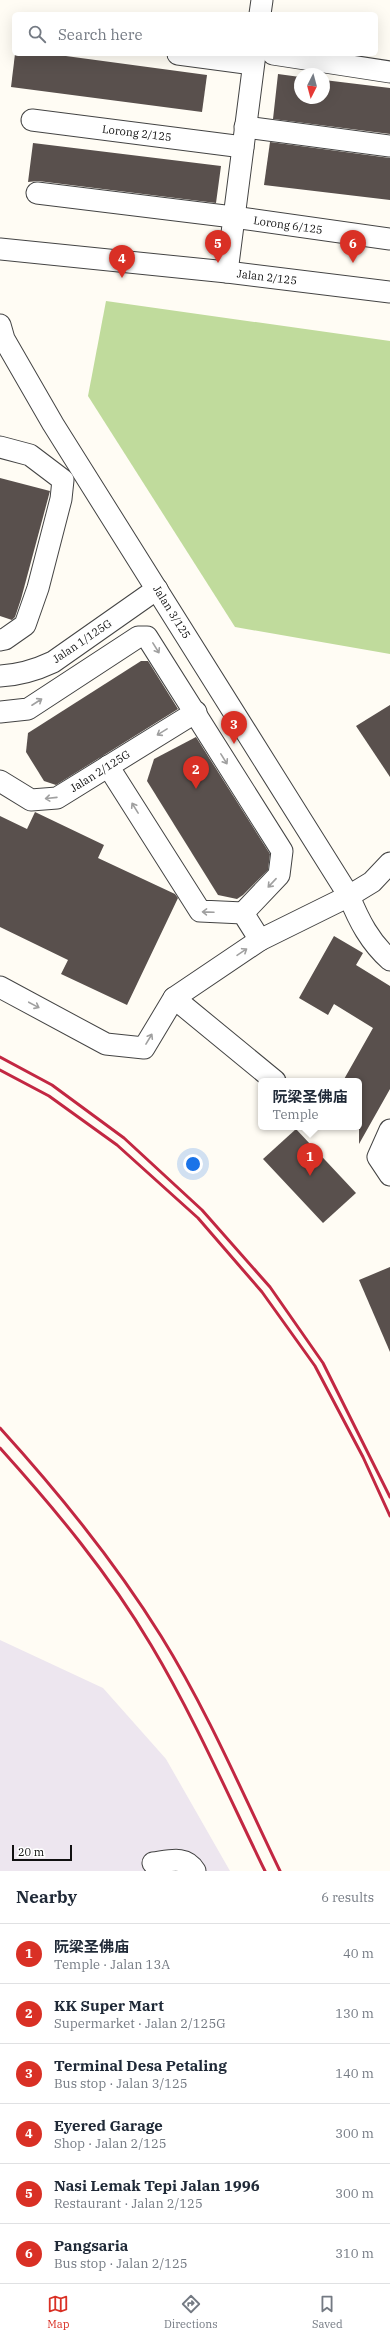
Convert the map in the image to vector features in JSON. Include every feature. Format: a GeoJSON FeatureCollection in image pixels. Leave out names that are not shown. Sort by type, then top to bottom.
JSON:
{"type":"FeatureCollection","features":[{"type":"Feature","properties":{"kind":"street"},"geometry":{"type":"LineString","coordinates":[[260,12],[262,0]]}},
{"type":"Feature","properties":{"kind":"street"},"geometry":{"type":"LineString","coordinates":[[208,56],[254,59],[227,272]]}},
{"type":"Feature","properties":{"kind":"street"},"geometry":{"type":"LineString","coordinates":[[286,56],[390,72]]}},
{"type":"Feature","properties":{"kind":"street","name":"Lorong 2/125"},"geometry":{"type":"LineString","coordinates":[[32,120],[243,147]]}},
{"type":"Feature","properties":{"kind":"street"},"geometry":{"type":"LineString","coordinates":[[245,127],[390,146]]}},
{"type":"Feature","properties":{"kind":"street","name":"Lorong 6/125"},"geometry":{"type":"LineString","coordinates":[[37,193],[233,217],[390,240]]}},
{"type":"Feature","properties":{"kind":"street","name":"Jalan 2/125"},"geometry":{"type":"LineString","coordinates":[[0,249],[227,272],[390,292]]}},
{"type":"Feature","properties":{"kind":"street","name":"Jalan 3/125"},"geometry":{"type":"LineString","coordinates":[[0,326],[4,339],[53,424],[349,896],[365,931],[377,948],[390,960]]}},
{"type":"Feature","properties":{"kind":"street"},"geometry":{"type":"LineString","coordinates":[[0,447],[30,455],[62,480],[61,499],[25,625],[5,639],[0,640]]}},
{"type":"Feature","properties":{"kind":"street","name":"Jalan 1/125G"},"geometry":{"type":"LineString","coordinates":[[0,676],[16,675],[36,670],[53,662],[157,589]]}},
{"type":"Feature","properties":{"kind":"street"},"geometry":{"type":"LineString","coordinates":[[0,712],[28,708],[143,636],[151,640],[282,851],[279,875],[243,913],[200,911],[108,766]]}},
{"type":"Feature","properties":{"kind":"street","name":"Jalan 2/125G"},"geometry":{"type":"LineString","coordinates":[[0,781],[31,800],[57,798],[196,712]]}},
{"type":"Feature","properties":{"kind":"street"},"geometry":{"type":"LineString","coordinates":[[0,987],[106,1044],[144,1048],[174,998],[260,940],[349,896],[372,882],[390,863]]}},
{"type":"Feature","properties":{"kind":"street"},"geometry":{"type":"LineString","coordinates":[[243,913],[260,940]]}},
{"type":"Feature","properties":{"kind":"street"},"geometry":{"type":"LineString","coordinates":[[174,998],[271,1078]]}},
{"type":"Feature","properties":{"kind":"street"},"geometry":{"type":"LineString","coordinates":[[390,1130],[378,1157],[390,1175]]}},
{"type":"Feature","properties":{"kind":"street"},"geometry":{"type":"LineString","coordinates":[[153,1863],[179,1859],[192,1866],[196,1871]]}},
{"type":"Feature","properties":{"kind":"shaded area"},"geometry":{"type":"Polygon","coordinates":[[[0,1640],[103,1688],[166,1759],[230,1871],[0,1871],[0,1640]]]}},
{"type":"Feature","properties":{"kind":"green space"},"geometry":{"type":"Polygon","coordinates":[[[106,301],[390,341],[390,654],[235,627],[88,396],[106,301]]]}},
{"type":"Feature","properties":{"kind":"building"},"geometry":{"type":"Polygon","coordinates":[[[15,56],[66,56],[207,75],[202,112],[11,87],[15,56]]]}},
{"type":"Feature","properties":{"kind":"building"},"geometry":{"type":"Polygon","coordinates":[[[278,74],[294,76],[294,104],[330,104],[330,81],[390,88],[390,134],[273,119],[278,74]]]}},
{"type":"Feature","properties":{"kind":"building"},"geometry":{"type":"Polygon","coordinates":[[[270,142],[390,158],[390,200],[264,185],[270,142]]]}},
{"type":"Feature","properties":{"kind":"building"},"geometry":{"type":"Polygon","coordinates":[[[33,143],[221,166],[216,203],[38,181],[28,182],[33,143]]]}},
{"type":"Feature","properties":{"kind":"building"},"geometry":{"type":"Polygon","coordinates":[[[0,478],[50,491],[21,599],[15,617],[12,620],[0,616],[0,478]]]}},
{"type":"Feature","properties":{"kind":"building"},"geometry":{"type":"Polygon","coordinates":[[[141,661],[148,661],[178,709],[56,785],[44,781],[26,752],[28,733],[141,661]]]}},
{"type":"Feature","properties":{"kind":"building"},"geometry":{"type":"Polygon","coordinates":[[[390,705],[390,777],[356,726],[390,705]]]}},
{"type":"Feature","properties":{"kind":"building"},"geometry":{"type":"Polygon","coordinates":[[[196,737],[270,854],[268,870],[237,899],[218,895],[147,781],[154,759],[196,737]]]}},
{"type":"Feature","properties":{"kind":"building"},"geometry":{"type":"Polygon","coordinates":[[[35,812],[104,845],[98,858],[175,894],[178,898],[127,1005],[61,974],[68,960],[0,927],[0,816],[27,829],[35,812]]]}},
{"type":"Feature","properties":{"kind":"building"},"geometry":{"type":"Polygon","coordinates":[[[334,936],[363,953],[356,965],[390,986],[390,1089],[359,1144],[359,1130],[362,1130],[362,1078],[345,1078],[373,1028],[334,1004],[328,1015],[299,998],[334,936]]]}},
{"type":"Feature","properties":{"kind":"building"},"geometry":{"type":"Polygon","coordinates":[[[295,1130],[297,1130],[356,1193],[323,1223],[263,1159],[295,1130]]]}},
{"type":"Feature","properties":{"kind":"building"},"geometry":{"type":"Polygon","coordinates":[[[390,1267],[390,1352],[359,1280],[390,1267]]]}},
{"type":"Feature","properties":{"kind":"railway"},"geometry":{"type":"LineString","coordinates":[[0,1057],[52,1085],[124,1138],[202,1210],[270,1287],[323,1363],[390,1497]]}},
{"type":"Feature","properties":{"kind":"railway"},"geometry":{"type":"LineString","coordinates":[[0,1070],[49,1096],[117,1145],[198,1218],[262,1292],[315,1366],[363,1457],[390,1516]]}},
{"type":"Feature","properties":{"kind":"railway"},"geometry":{"type":"LineString","coordinates":[[0,1428],[65,1503],[125,1581],[161,1636],[209,1722],[280,1871]]}},
{"type":"Feature","properties":{"kind":"railway"},"geometry":{"type":"LineString","coordinates":[[0,1448],[61,1518],[135,1619],[182,1700],[265,1871]]}},
{"type":"Feature","properties":{"kind":"place","name":"Nasi Lemak Tepi Jalan 1996"},"geometry":{"type":"Point","coordinates":[218,263]}},
{"type":"Feature","properties":{"kind":"place","name":"Pangsaria"},"geometry":{"type":"Point","coordinates":[353,263]}},
{"type":"Feature","properties":{"kind":"place","name":"Eyered Garage"},"geometry":{"type":"Point","coordinates":[122,278]}},
{"type":"Feature","properties":{"kind":"place","name":"Terminal Desa Petaling"},"geometry":{"type":"Point","coordinates":[234,744]}},
{"type":"Feature","properties":{"kind":"place","name":"KK Super Mart"},"geometry":{"type":"Point","coordinates":[196,789]}},
{"type":"Feature","properties":{"kind":"place","name":"阮梁圣佛庙"},"geometry":{"type":"Point","coordinates":[310,1176]}}]}
